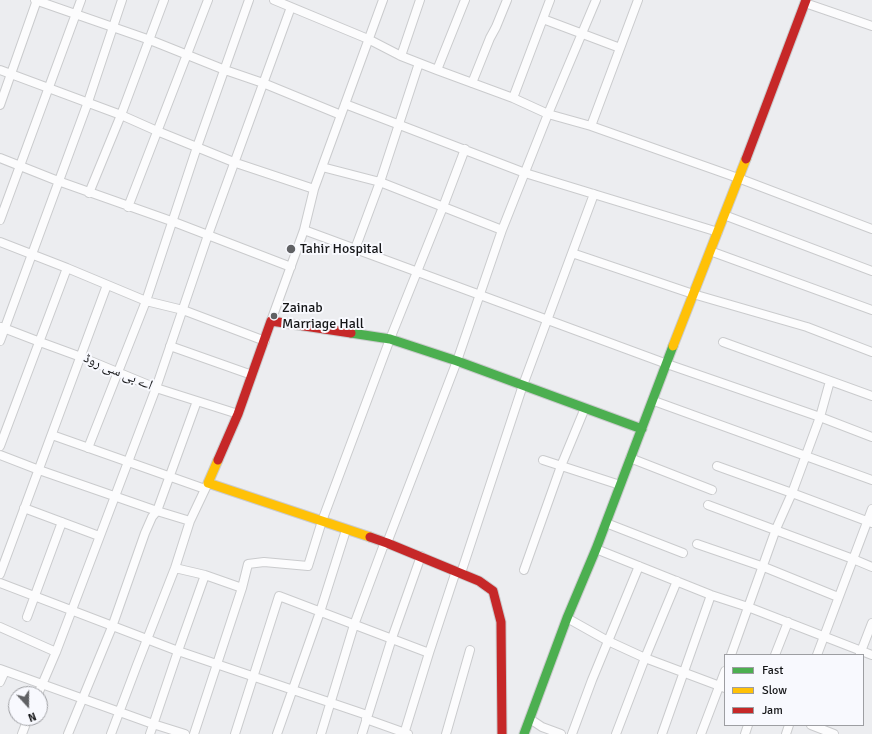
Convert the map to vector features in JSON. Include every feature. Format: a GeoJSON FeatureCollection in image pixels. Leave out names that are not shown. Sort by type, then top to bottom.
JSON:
{"type":"FeatureCollection","features":[{"type":"Feature","properties":{"kind":"street"},"geometry":{"type":"LineString","coordinates":[[0,105],[36,0],[150,40],[225,70],[263,83],[341,115]]}},
{"type":"Feature","properties":{"kind":"street"},"geometry":{"type":"LineString","coordinates":[[0,220],[47,88],[81,0]]}},
{"type":"Feature","properties":{"kind":"street"},"geometry":{"type":"LineString","coordinates":[[0,341],[2,327],[88,102],[112,26],[122,0]]}},
{"type":"Feature","properties":{"kind":"street"},"geometry":{"type":"LineString","coordinates":[[89,193],[121,115],[164,0]]}},
{"type":"Feature","properties":{"kind":"street"},"geometry":{"type":"LineString","coordinates":[[128,207],[208,0]]}},
{"type":"Feature","properties":{"kind":"street"},"geometry":{"type":"LineString","coordinates":[[88,448],[146,300],[174,222],[197,147],[249,0]]}},
{"type":"Feature","properties":{"kind":"street"},"geometry":{"type":"LineString","coordinates":[[274,0],[368,39],[401,56],[513,98],[548,114],[591,126],[738,178],[872,229]]}},
{"type":"Feature","properties":{"kind":"street"},"geometry":{"type":"LineString","coordinates":[[111,734],[175,568],[190,521],[238,414],[304,230],[314,189],[383,0]]}},
{"type":"Feature","properties":{"kind":"street"},"geometry":{"type":"LineString","coordinates":[[401,56],[420,0]]}},
{"type":"Feature","properties":{"kind":"street"},"geometry":{"type":"LineString","coordinates":[[437,70],[465,0]]}},
{"type":"Feature","properties":{"kind":"street"},"geometry":{"type":"LineString","coordinates":[[472,83],[506,0]]}},
{"type":"Feature","properties":{"kind":"street"},"geometry":{"type":"LineString","coordinates":[[513,98],[550,0]]}},
{"type":"Feature","properties":{"kind":"street"},"geometry":{"type":"LineString","coordinates":[[320,734],[354,625],[383,547],[387,543],[457,360],[502,230],[548,114],[583,34],[596,0]]}},
{"type":"Feature","properties":{"kind":"street"},"geometry":{"type":"LineString","coordinates":[[591,126],[638,0]]}},
{"type":"Feature","properties":{"kind":"street"},"geometry":{"type":"LineString","coordinates":[[524,734],[567,618],[596,549],[630,458],[654,400],[805,2],[872,26]]}},
{"type":"Feature","properties":{"kind":"street"},"geometry":{"type":"LineString","coordinates":[[42,684],[56,652],[156,388],[208,235],[236,163],[291,7]]}},
{"type":"Feature","properties":{"kind":"street"},"geometry":{"type":"LineString","coordinates":[[543,19],[620,48]]}},
{"type":"Feature","properties":{"kind":"street"},"geometry":{"type":"LineString","coordinates":[[355,249],[380,182],[419,63]]}},
{"type":"Feature","properties":{"kind":"street"},"geometry":{"type":"LineString","coordinates":[[0,70],[121,115],[236,163],[314,189]]}},
{"type":"Feature","properties":{"kind":"street"},"geometry":{"type":"LineString","coordinates":[[345,104],[525,173],[718,232]]}},
{"type":"Feature","properties":{"kind":"street"},"geometry":{"type":"LineString","coordinates":[[194,734],[242,588],[248,564],[264,562],[308,566],[322,521],[390,339],[465,149]]}},
{"type":"Feature","properties":{"kind":"street"},"geometry":{"type":"LineString","coordinates":[[0,158],[89,193],[174,222],[291,267]]}},
{"type":"Feature","properties":{"kind":"street"},"geometry":{"type":"LineString","coordinates":[[322,167],[380,182],[502,230]]}},
{"type":"Feature","properties":{"kind":"street"},"geometry":{"type":"LineString","coordinates":[[0,583],[146,640],[292,690],[330,701],[405,734],[429,653],[523,385],[594,194]]}},
{"type":"Feature","properties":{"kind":"street"},"geometry":{"type":"LineString","coordinates":[[724,215],[872,271]]}},
{"type":"Feature","properties":{"kind":"street"},"geometry":{"type":"LineString","coordinates":[[304,230],[667,364],[820,417],[872,438]]}},
{"type":"Feature","properties":{"kind":"street"},"geometry":{"type":"LineString","coordinates":[[0,242],[146,300],[183,310],[264,341]]}},
{"type":"Feature","properties":{"kind":"street"},"geometry":{"type":"LineString","coordinates":[[710,251],[872,310]]}},
{"type":"Feature","properties":{"kind":"street"},"geometry":{"type":"LineString","coordinates":[[572,253],[693,294],[806,327],[872,352]]}},
{"type":"Feature","properties":{"kind":"street"},"geometry":{"type":"LineString","coordinates":[[0,446],[68,268]]}},
{"type":"Feature","properties":{"kind":"street"},"geometry":{"type":"LineString","coordinates":[[0,574],[82,356],[107,285]]}},
{"type":"Feature","properties":{"kind":"street"},"geometry":{"type":"LineString","coordinates":[[271,321],[390,339],[457,360],[642,429]]}},
{"type":"Feature","properties":{"kind":"street","name":"اے بی سی روڈ"},"geometry":{"type":"LineString","coordinates":[[2,327],[82,356],[156,388],[238,414]]}},
{"type":"Feature","properties":{"kind":"street"},"geometry":{"type":"LineString","coordinates":[[723,342],[872,396]]}},
{"type":"Feature","properties":{"kind":"street"},"geometry":{"type":"LineString","coordinates":[[170,346],[252,375]]}},
{"type":"Feature","properties":{"kind":"street"},"geometry":{"type":"LineString","coordinates":[[731,654],[764,567],[776,530],[806,456],[820,417],[830,381]]}},
{"type":"Feature","properties":{"kind":"street"},"geometry":{"type":"LineString","coordinates":[[654,400],[872,480]]}},
{"type":"Feature","properties":{"kind":"street"},"geometry":{"type":"LineString","coordinates":[[68,734],[112,627],[145,533],[152,517],[157,511],[197,401]]}},
{"type":"Feature","properties":{"kind":"street"},"geometry":{"type":"LineString","coordinates":[[524,570],[561,466],[585,408]]}},
{"type":"Feature","properties":{"kind":"street"},"geometry":{"type":"LineString","coordinates":[[52,435],[169,476],[322,521],[387,543],[479,581],[493,591],[501,622],[502,734]]}},
{"type":"Feature","properties":{"kind":"street"},"geometry":{"type":"LineString","coordinates":[[0,455],[157,511],[190,521]]}},
{"type":"Feature","properties":{"kind":"street"},"geometry":{"type":"LineString","coordinates":[[630,458],[712,490]]}},
{"type":"Feature","properties":{"kind":"street"},"geometry":{"type":"LineString","coordinates":[[543,460],[620,485]]}},
{"type":"Feature","properties":{"kind":"street"},"geometry":{"type":"LineString","coordinates":[[717,466],[870,523]]}},
{"type":"Feature","properties":{"kind":"street"},"geometry":{"type":"LineString","coordinates":[[708,504],[872,567]]}},
{"type":"Feature","properties":{"kind":"street"},"geometry":{"type":"LineString","coordinates":[[24,508],[99,536]]}},
{"type":"Feature","properties":{"kind":"street"},"geometry":{"type":"LineString","coordinates":[[817,654],[853,559],[870,523],[872,509]]}},
{"type":"Feature","properties":{"kind":"street"},"geometry":{"type":"LineString","coordinates":[[28,617],[62,522]]}},
{"type":"Feature","properties":{"kind":"street"},"geometry":{"type":"LineString","coordinates":[[606,523],[683,553]]}},
{"type":"Feature","properties":{"kind":"street"},"geometry":{"type":"LineString","coordinates":[[277,734],[320,612],[346,530]]}},
{"type":"Feature","properties":{"kind":"street"},"geometry":{"type":"LineString","coordinates":[[697,544],[764,567],[838,597]]}},
{"type":"Feature","properties":{"kind":"street"},"geometry":{"type":"LineString","coordinates":[[596,549],[711,595],[748,607],[824,636],[861,653],[872,655]]}},
{"type":"Feature","properties":{"kind":"street"},"geometry":{"type":"LineString","coordinates":[[362,734],[392,638],[421,556]]}},
{"type":"Feature","properties":{"kind":"street"},"geometry":{"type":"LineString","coordinates":[[572,734],[639,566]]}},
{"type":"Feature","properties":{"kind":"street"},"geometry":{"type":"LineString","coordinates":[[175,568],[205,575],[242,588]]}},
{"type":"Feature","properties":{"kind":"street"},"geometry":{"type":"LineString","coordinates":[[150,734],[205,575]]}},
{"type":"Feature","properties":{"kind":"street"},"geometry":{"type":"LineString","coordinates":[[616,734],[645,658],[677,581]]}},
{"type":"Feature","properties":{"kind":"street"},"geometry":{"type":"LineString","coordinates":[[662,734],[711,595]]}},
{"type":"Feature","properties":{"kind":"street"},"geometry":{"type":"LineString","coordinates":[[235,734],[279,596],[429,653]]}},
{"type":"Feature","properties":{"kind":"street"},"geometry":{"type":"LineString","coordinates":[[567,618],[608,641],[645,658],[722,687]]}},
{"type":"Feature","properties":{"kind":"street"},"geometry":{"type":"LineString","coordinates":[[775,654],[788,622]]}},
{"type":"Feature","properties":{"kind":"street"},"geometry":{"type":"LineString","coordinates":[[861,653],[872,623]]}},
{"type":"Feature","properties":{"kind":"street"},"geometry":{"type":"LineString","coordinates":[[0,627],[56,652]]}},
{"type":"Feature","properties":{"kind":"street"},"geometry":{"type":"LineString","coordinates":[[446,734],[470,650]]}},
{"type":"Feature","properties":{"kind":"street"},"geometry":{"type":"LineString","coordinates":[[0,682],[2,670],[185,734]]}},
{"type":"Feature","properties":{"kind":"street"},"geometry":{"type":"LineString","coordinates":[[701,734],[722,687],[724,676]]}},
{"type":"Feature","properties":{"kind":"street"},"geometry":{"type":"LineString","coordinates":[[530,719],[542,727],[561,734]]}},
{"type":"Feature","properties":{"kind":"street"},"geometry":{"type":"LineString","coordinates":[[815,726],[831,730]]}},
{"type":"Feature","properties":{"kind":"traffic: fast"},"geometry":{"type":"LineString","coordinates":[[351,333],[390,339],[457,361],[642,429]]}},
{"type":"Feature","properties":{"kind":"traffic: fast"},"geometry":{"type":"LineString","coordinates":[[524,734],[567,618],[596,549],[673,346]]}},
{"type":"Feature","properties":{"kind":"traffic: slow"},"geometry":{"type":"LineString","coordinates":[[673,346],[746,159]]}},
{"type":"Feature","properties":{"kind":"traffic: slow"},"geometry":{"type":"LineString","coordinates":[[218,460],[208,483],[370,537]]}},
{"type":"Feature","properties":{"kind":"traffic: jam"},"geometry":{"type":"LineString","coordinates":[[746,159],[806,0]]}},
{"type":"Feature","properties":{"kind":"traffic: jam"},"geometry":{"type":"LineString","coordinates":[[218,460],[238,414],[271,321],[351,333]]}},
{"type":"Feature","properties":{"kind":"traffic: jam"},"geometry":{"type":"LineString","coordinates":[[370,537],[479,581],[493,591],[501,622],[502,734]]}},
{"type":"Feature","properties":{"kind":"place","name":"Tahir Hospital"},"geometry":{"type":"Point","coordinates":[291,249]}},
{"type":"Feature","properties":{"kind":"place","name":"Zainab Marriage Hall"},"geometry":{"type":"Point","coordinates":[274,316]}}]}
